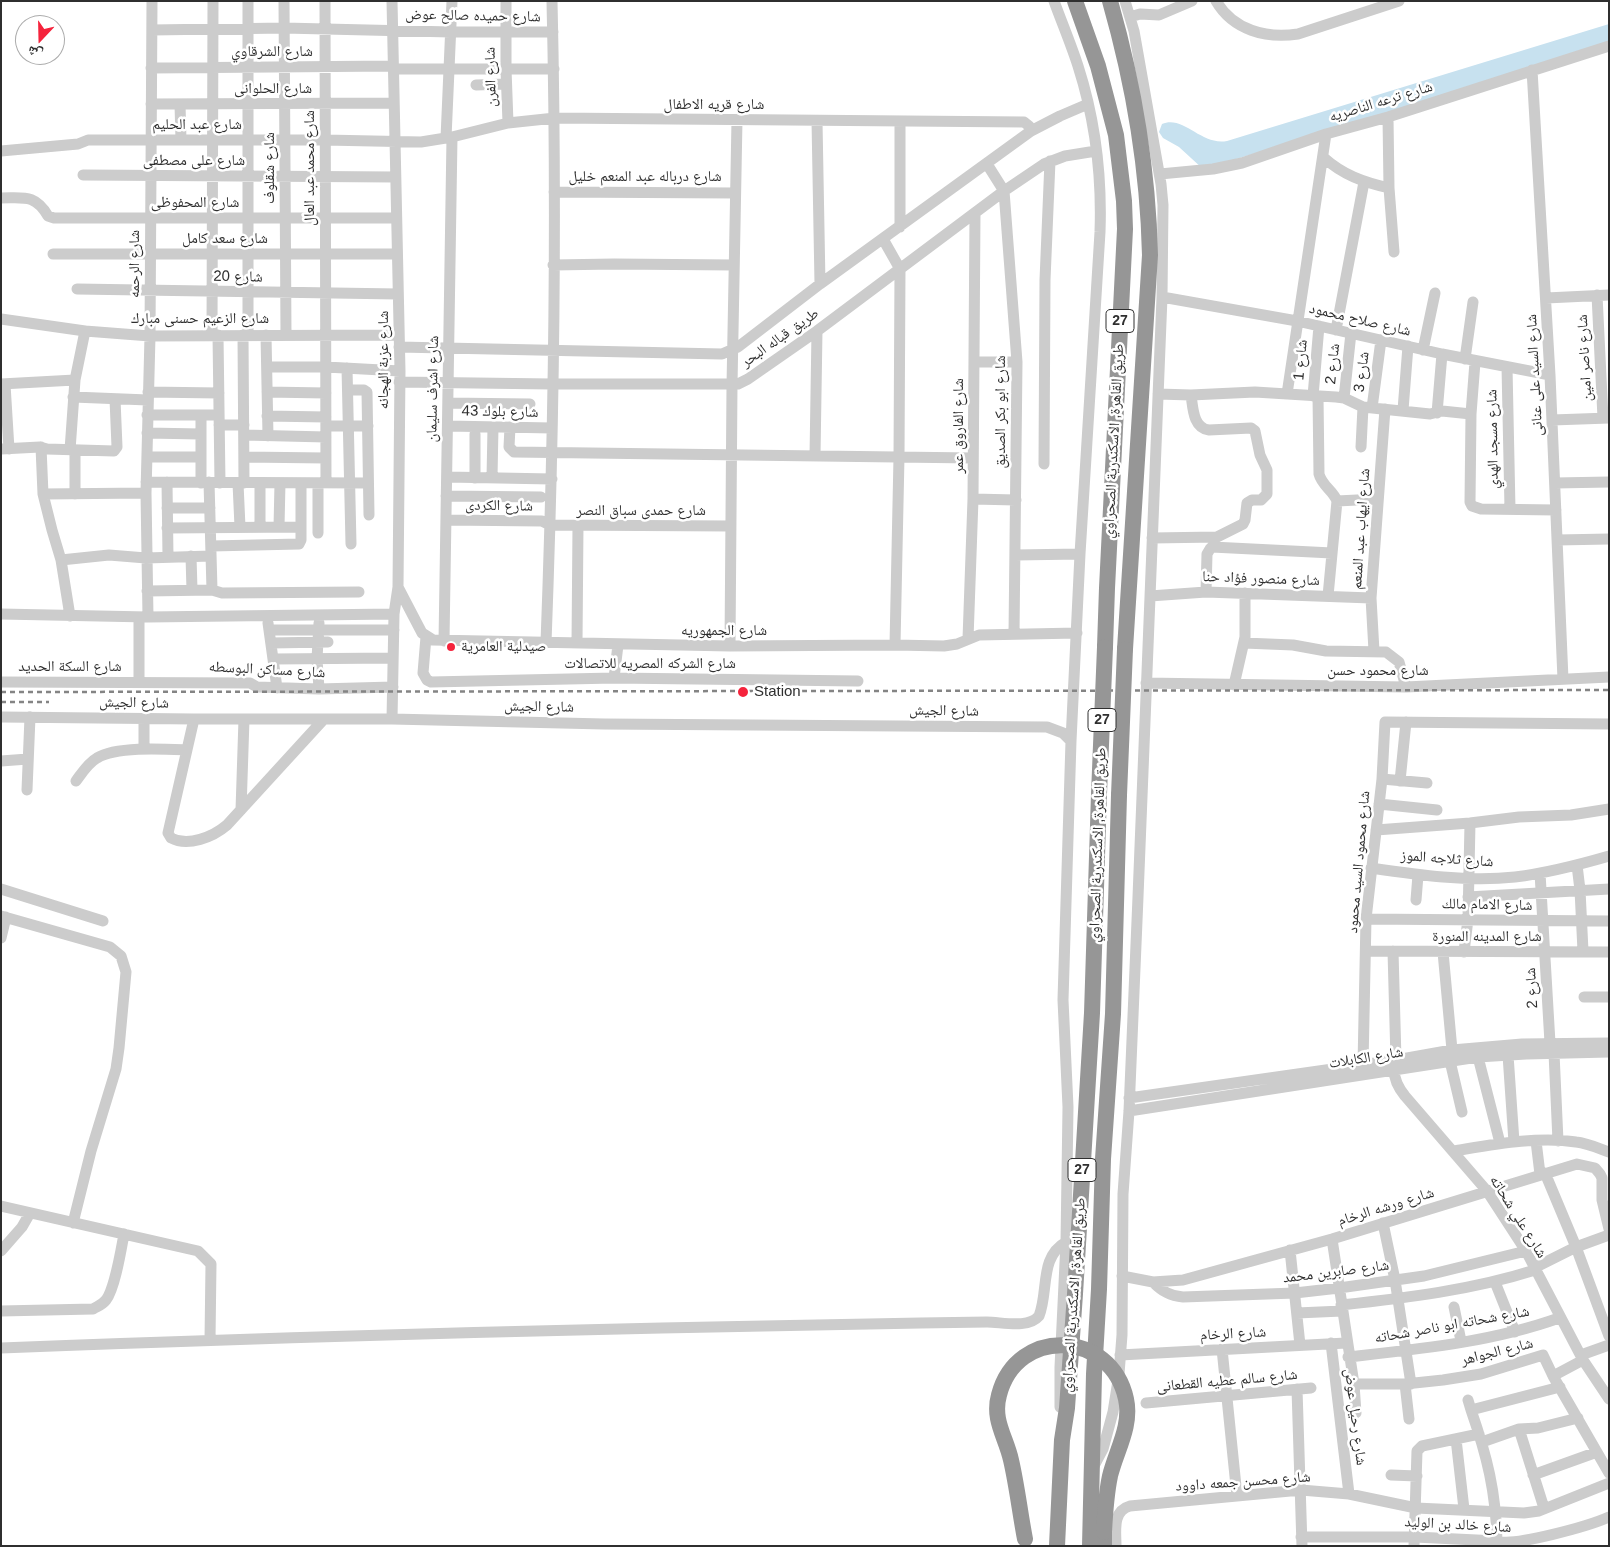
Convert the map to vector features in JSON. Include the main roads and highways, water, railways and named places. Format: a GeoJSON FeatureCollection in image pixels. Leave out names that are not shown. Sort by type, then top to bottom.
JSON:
{"type":"FeatureCollection","features":[{"type":"Feature","properties":{"kind":"highway","name":"طريق القاهرة, الاسكندرية الصحراوي"},"geometry":{"type":"LineString","coordinates":[[1057,1546],[1062,1440],[1067,1408],[1092,1022],[1107,588],[1125,229],[1124,200],[1116,135],[1098,66],[1075,1]]}},
{"type":"Feature","properties":{"kind":"highway","name":"طريق القاهرة, الاسكندرية الصحراوي"},"geometry":{"type":"LineString","coordinates":[[1090,1546],[1103,1159],[1113,1014],[1125,649],[1150,247],[1146,178],[1139,127],[1130,76],[1110,1]]}},
{"type":"Feature","properties":{"kind":"highway"},"geometry":{"type":"LineString","coordinates":[[1025,1542],[1011,1461],[998,1424],[997,1403],[1004,1381],[1018,1362],[1037,1349],[1060,1344],[1084,1348],[1104,1360],[1118,1378],[1126,1399],[1127,1422],[1108,1487],[1104,1539]]}},
{"type":"Feature","properties":{"kind":"water"},"geometry":{"type":"Polygon","coordinates":[[[1609,24],[1609,44],[1508,77],[1203,169],[1179,147],[1163,138],[1159,132],[1162,124],[1170,122],[1209,139],[1227,141],[1609,24]]]}},
{"type":"Feature","properties":{"kind":"railway"},"geometry":{"type":"LineString","coordinates":[[1,692],[1609,690]]}},
{"type":"Feature","properties":{"kind":"railway"},"geometry":{"type":"LineString","coordinates":[[1,702],[49,702]]}},
{"type":"Feature","properties":{"kind":"place","name":"صيدلية العامرية"},"geometry":{"type":"Point","coordinates":[451,647]}},
{"type":"Feature","properties":{"kind":"place","name":"Station"},"geometry":{"type":"Point","coordinates":[743,692]}}]}
